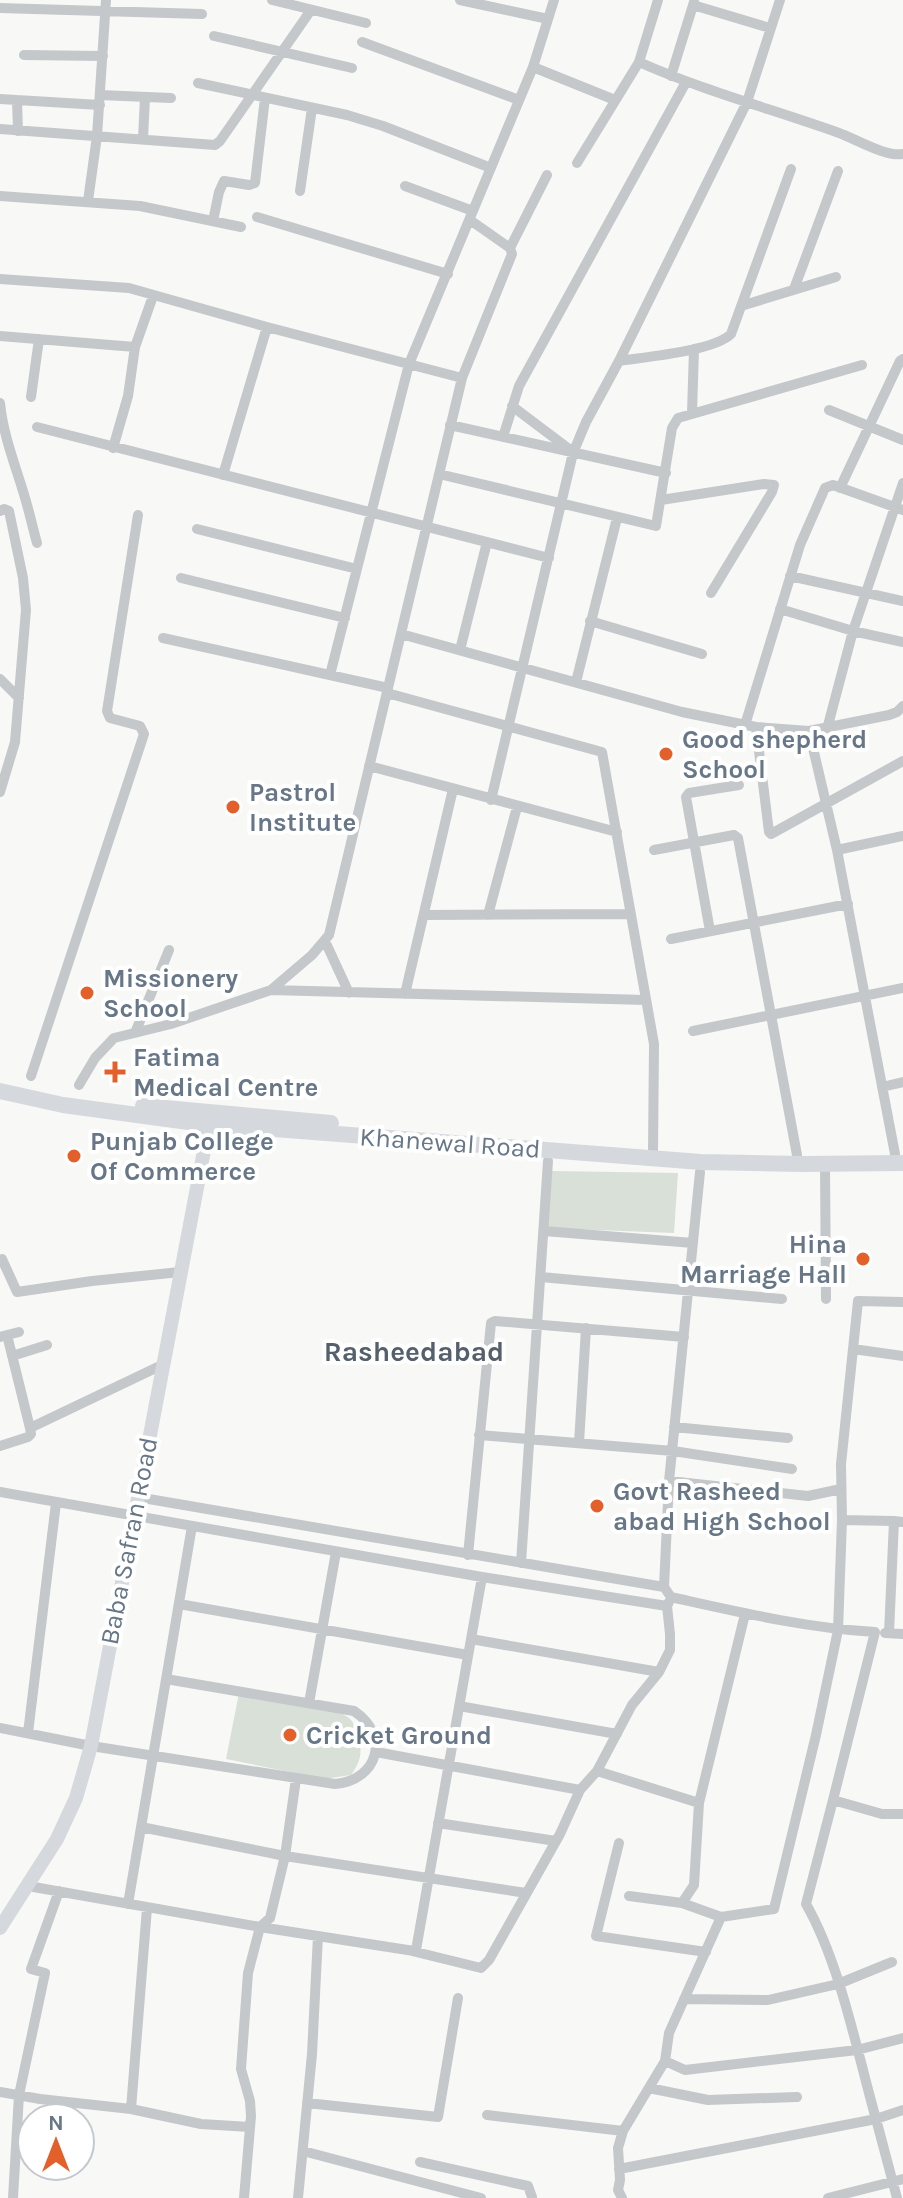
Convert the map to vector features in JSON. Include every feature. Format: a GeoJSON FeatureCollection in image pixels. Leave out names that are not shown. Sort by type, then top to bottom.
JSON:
{"type":"FeatureCollection","features":[{"type":"Feature","properties":{"kind":"main road","name":"Khanewal Road"},"geometry":{"type":"LineString","coordinates":[[0,1082],[130,1105],[653,1151],[900,1157]]}},
{"type":"Feature","properties":{"kind":"main road","name":"Khanewal Road"},"geometry":{"type":"LineString","coordinates":[[0,1091],[63,1105],[196,1123],[674,1160],[825,1164],[900,1157]]}},
{"type":"Feature","properties":{"kind":"main road","name":"Baba Safran Road"},"geometry":{"type":"LineString","coordinates":[[0,1928],[57,1839],[76,1798],[91,1746],[207,1135]]}},
{"type":"Feature","properties":{"kind":"street"},"geometry":{"type":"LineString","coordinates":[[272,0],[366,23]]}},
{"type":"Feature","properties":{"kind":"street"},"geometry":{"type":"LineString","coordinates":[[460,0],[548,19]]}},
{"type":"Feature","properties":{"kind":"street"},"geometry":{"type":"LineString","coordinates":[[330,675],[409,364],[533,67],[554,0]]}},
{"type":"Feature","properties":{"kind":"street"},"geometry":{"type":"LineString","coordinates":[[577,163],[639,62],[658,0]]}},
{"type":"Feature","properties":{"kind":"street"},"geometry":{"type":"LineString","coordinates":[[491,800],[573,453],[747,102],[780,0]]}},
{"type":"Feature","properties":{"kind":"street"},"geometry":{"type":"LineString","coordinates":[[671,76],[694,2],[770,28]]}},
{"type":"Feature","properties":{"kind":"street"},"geometry":{"type":"LineString","coordinates":[[5,5],[153,6],[202,14]]}},
{"type":"Feature","properties":{"kind":"street"},"geometry":{"type":"LineString","coordinates":[[88,201],[97,136],[106,5]]}},
{"type":"Feature","properties":{"kind":"street"},"geometry":{"type":"LineString","coordinates":[[0,129],[215,145],[311,10]]}},
{"type":"Feature","properties":{"kind":"street"},"geometry":{"type":"LineString","coordinates":[[214,36],[352,68]]}},
{"type":"Feature","properties":{"kind":"street"},"geometry":{"type":"LineString","coordinates":[[362,42],[519,100]]}},
{"type":"Feature","properties":{"kind":"street"},"geometry":{"type":"LineString","coordinates":[[24,55],[103,56]]}},
{"type":"Feature","properties":{"kind":"street"},"geometry":{"type":"LineString","coordinates":[[639,62],[686,82],[840,133],[892,154],[903,154]]}},
{"type":"Feature","properties":{"kind":"street"},"geometry":{"type":"LineString","coordinates":[[533,67],[615,100]]}},
{"type":"Feature","properties":{"kind":"street"},"geometry":{"type":"LineString","coordinates":[[503,437],[519,386],[686,82]]}},
{"type":"Feature","properties":{"kind":"street"},"geometry":{"type":"LineString","coordinates":[[198,83],[383,126],[491,168]]}},
{"type":"Feature","properties":{"kind":"street"},"geometry":{"type":"LineString","coordinates":[[143,139],[145,97]]}},
{"type":"Feature","properties":{"kind":"street"},"geometry":{"type":"LineString","coordinates":[[0,99],[171,98]]}},
{"type":"Feature","properties":{"kind":"street"},"geometry":{"type":"LineString","coordinates":[[213,221],[224,181],[255,183],[265,98]]}},
{"type":"Feature","properties":{"kind":"street"},"geometry":{"type":"LineString","coordinates":[[17,100],[18,131]]}},
{"type":"Feature","properties":{"kind":"street"},"geometry":{"type":"LineString","coordinates":[[300,191],[312,108]]}},
{"type":"Feature","properties":{"kind":"street"},"geometry":{"type":"LineString","coordinates":[[619,361],[694,349],[731,334],[791,169]]}},
{"type":"Feature","properties":{"kind":"street"},"geometry":{"type":"LineString","coordinates":[[794,289],[838,171]]}},
{"type":"Feature","properties":{"kind":"street"},"geometry":{"type":"LineString","coordinates":[[510,248],[547,175]]}},
{"type":"Feature","properties":{"kind":"street"},"geometry":{"type":"LineString","coordinates":[[271,990],[312,955],[329,935],[462,378],[512,254],[510,248],[472,216],[405,186]]}},
{"type":"Feature","properties":{"kind":"street"},"geometry":{"type":"LineString","coordinates":[[0,196],[150,207],[241,227]]}},
{"type":"Feature","properties":{"kind":"street"},"geometry":{"type":"LineString","coordinates":[[257,217],[448,274]]}},
{"type":"Feature","properties":{"kind":"street"},"geometry":{"type":"LineString","coordinates":[[741,306],[836,277]]}},
{"type":"Feature","properties":{"kind":"street"},"geometry":{"type":"LineString","coordinates":[[0,279],[129,288],[462,378]]}},
{"type":"Feature","properties":{"kind":"street"},"geometry":{"type":"LineString","coordinates":[[113,448],[128,396],[135,347],[153,296]]}},
{"type":"Feature","properties":{"kind":"street"},"geometry":{"type":"LineString","coordinates":[[223,475],[267,327]]}},
{"type":"Feature","properties":{"kind":"street"},"geometry":{"type":"LineString","coordinates":[[0,336],[135,347]]}},
{"type":"Feature","properties":{"kind":"street"},"geometry":{"type":"LineString","coordinates":[[31,397],[39,339]]}},
{"type":"Feature","properties":{"kind":"street"},"geometry":{"type":"LineString","coordinates":[[692,413],[694,349]]}},
{"type":"Feature","properties":{"kind":"street"},"geometry":{"type":"LineString","coordinates":[[840,488],[903,359]]}},
{"type":"Feature","properties":{"kind":"street"},"geometry":{"type":"LineString","coordinates":[[439,474],[656,526],[678,418],[862,365]]}},
{"type":"Feature","properties":{"kind":"street"},"geometry":{"type":"LineString","coordinates":[[0,403],[5,460],[22,488],[37,543]]}},
{"type":"Feature","properties":{"kind":"street"},"geometry":{"type":"LineString","coordinates":[[512,406],[573,453]]}},
{"type":"Feature","properties":{"kind":"street"},"geometry":{"type":"LineString","coordinates":[[829,410],[903,440]]}},
{"type":"Feature","properties":{"kind":"street"},"geometry":{"type":"LineString","coordinates":[[450,425],[666,473]]}},
{"type":"Feature","properties":{"kind":"street"},"geometry":{"type":"LineString","coordinates":[[37,427],[549,558]]}},
{"type":"Feature","properties":{"kind":"street"},"geometry":{"type":"LineString","coordinates":[[827,729],[853,631],[898,509],[903,483]]}},
{"type":"Feature","properties":{"kind":"street"},"geometry":{"type":"LineString","coordinates":[[661,500],[774,485],[711,593]]}},
{"type":"Feature","properties":{"kind":"street"},"geometry":{"type":"LineString","coordinates":[[898,509],[828,485],[822,492],[790,576],[750,726],[770,833],[773,834],[903,761]]}},
{"type":"Feature","properties":{"kind":"street"},"geometry":{"type":"LineString","coordinates":[[0,511],[9,511],[26,610],[13,753],[0,792]]}},
{"type":"Feature","properties":{"kind":"street"},"geometry":{"type":"LineString","coordinates":[[31,1076],[144,734],[140,726],[113,720],[107,715],[138,515]]}},
{"type":"Feature","properties":{"kind":"street"},"geometry":{"type":"LineString","coordinates":[[576,682],[617,518]]}},
{"type":"Feature","properties":{"kind":"street"},"geometry":{"type":"LineString","coordinates":[[197,529],[357,569]]}},
{"type":"Feature","properties":{"kind":"street"},"geometry":{"type":"LineString","coordinates":[[460,650],[487,542]]}},
{"type":"Feature","properties":{"kind":"street"},"geometry":{"type":"LineString","coordinates":[[790,576],[903,601]]}},
{"type":"Feature","properties":{"kind":"street"},"geometry":{"type":"LineString","coordinates":[[181,578],[345,618]]}},
{"type":"Feature","properties":{"kind":"street"},"geometry":{"type":"LineString","coordinates":[[780,609],[903,642]]}},
{"type":"Feature","properties":{"kind":"street"},"geometry":{"type":"LineString","coordinates":[[590,621],[702,654]]}},
{"type":"Feature","properties":{"kind":"street"},"geometry":{"type":"LineString","coordinates":[[401,634],[682,712],[750,726],[809,731],[827,729],[889,715],[903,706]]}},
{"type":"Feature","properties":{"kind":"street"},"geometry":{"type":"LineString","coordinates":[[163,638],[330,675],[602,752],[654,1044],[653,1151]]}},
{"type":"Feature","properties":{"kind":"street"},"geometry":{"type":"LineString","coordinates":[[0,679],[19,698]]}},
{"type":"Feature","properties":{"kind":"street"},"geometry":{"type":"LineString","coordinates":[[809,731],[837,850],[882,1087],[900,1157]]}},
{"type":"Feature","properties":{"kind":"street"},"geometry":{"type":"LineString","coordinates":[[369,766],[617,832]]}},
{"type":"Feature","properties":{"kind":"street"},"geometry":{"type":"LineString","coordinates":[[710,931],[687,795],[739,785]]}},
{"type":"Feature","properties":{"kind":"street"},"geometry":{"type":"LineString","coordinates":[[405,994],[453,789]]}},
{"type":"Feature","properties":{"kind":"street"},"geometry":{"type":"LineString","coordinates":[[488,915],[517,807]]}},
{"type":"Feature","properties":{"kind":"street"},"geometry":{"type":"LineString","coordinates":[[654,850],[737,836],[797,1155]]}},
{"type":"Feature","properties":{"kind":"street"},"geometry":{"type":"LineString","coordinates":[[837,850],[903,836]]}},
{"type":"Feature","properties":{"kind":"street"},"geometry":{"type":"LineString","coordinates":[[671,939],[848,904]]}},
{"type":"Feature","properties":{"kind":"street"},"geometry":{"type":"LineString","coordinates":[[424,915],[631,914]]}},
{"type":"Feature","properties":{"kind":"street"},"geometry":{"type":"LineString","coordinates":[[325,941],[349,993]]}},
{"type":"Feature","properties":{"kind":"street"},"geometry":{"type":"LineString","coordinates":[[135,1033],[169,950]]}},
{"type":"Feature","properties":{"kind":"street"},"geometry":{"type":"LineString","coordinates":[[693,1031],[903,988]]}},
{"type":"Feature","properties":{"kind":"street"},"geometry":{"type":"LineString","coordinates":[[79,1085],[105,1045],[114,1038],[171,1024],[271,990],[646,1000]]}},
{"type":"Feature","properties":{"kind":"street"},"geometry":{"type":"LineString","coordinates":[[882,1087],[903,1082]]}},
{"type":"Feature","properties":{"kind":"street"},"geometry":{"type":"LineString","coordinates":[[521,1563],[548,1161]]}},
{"type":"Feature","properties":{"kind":"street"},"geometry":{"type":"LineString","coordinates":[[825,1164],[826,1299]]}},
{"type":"Feature","properties":{"kind":"street"},"geometry":{"type":"LineString","coordinates":[[28,1886],[412,1951],[481,1968],[489,1960],[556,1841],[580,1790],[597,1771],[632,1705],[659,1672],[670,1650],[669,1602],[664,1587],[669,1481],[700,1172]]}},
{"type":"Feature","properties":{"kind":"street"},"geometry":{"type":"LineString","coordinates":[[544,1231],[693,1243]]}},
{"type":"Feature","properties":{"kind":"street"},"geometry":{"type":"LineString","coordinates":[[2,1259],[17,1292],[180,1272]]}},
{"type":"Feature","properties":{"kind":"street"},"geometry":{"type":"LineString","coordinates":[[541,1277],[782,1299]]}},
{"type":"Feature","properties":{"kind":"street"},"geometry":{"type":"LineString","coordinates":[[629,1896],[682,1903],[721,1917],[774,1909],[838,1630],[841,1464],[858,1301],[903,1302]]}},
{"type":"Feature","properties":{"kind":"street"},"geometry":{"type":"LineString","coordinates":[[468,1555],[491,1323],[538,1324],[684,1337]]}},
{"type":"Feature","properties":{"kind":"street"},"geometry":{"type":"LineString","coordinates":[[579,1443],[586,1328]]}},
{"type":"Feature","properties":{"kind":"street"},"geometry":{"type":"LineString","coordinates":[[0,1446],[31,1434],[12,1356],[4,1336],[19,1332]]}},
{"type":"Feature","properties":{"kind":"street"},"geometry":{"type":"LineString","coordinates":[[12,1356],[47,1345]]}},
{"type":"Feature","properties":{"kind":"street"},"geometry":{"type":"LineString","coordinates":[[853,1349],[903,1356]]}},
{"type":"Feature","properties":{"kind":"street"},"geometry":{"type":"LineString","coordinates":[[30,1428],[162,1365]]}},
{"type":"Feature","properties":{"kind":"street"},"geometry":{"type":"LineString","coordinates":[[674,1427],[788,1438]]}},
{"type":"Feature","properties":{"kind":"street"},"geometry":{"type":"LineString","coordinates":[[479,1435],[673,1451],[792,1469]]}},
{"type":"Feature","properties":{"kind":"street"},"geometry":{"type":"LineString","coordinates":[[669,1481],[808,1496],[841,1489]]}},
{"type":"Feature","properties":{"kind":"street"},"geometry":{"type":"LineString","coordinates":[[0,1492],[482,1577],[669,1602],[838,1630],[903,1634]]}},
{"type":"Feature","properties":{"kind":"street"},"geometry":{"type":"LineString","coordinates":[[137,1497],[664,1587]]}},
{"type":"Feature","properties":{"kind":"street"},"geometry":{"type":"LineString","coordinates":[[28,1733],[56,1503]]}},
{"type":"Feature","properties":{"kind":"street"},"geometry":{"type":"LineString","coordinates":[[842,1520],[899,1521],[889,1633]]}},
{"type":"Feature","properties":{"kind":"street"},"geometry":{"type":"LineString","coordinates":[[128,1904],[192,1526]]}},
{"type":"Feature","properties":{"kind":"street"},"geometry":{"type":"LineString","coordinates":[[309,1703],[336,1552]]}},
{"type":"Feature","properties":{"kind":"street"},"geometry":{"type":"LineString","coordinates":[[412,1951],[416,1950],[482,1577]]}},
{"type":"Feature","properties":{"kind":"street"},"geometry":{"type":"LineString","coordinates":[[179,1604],[468,1655]]}},
{"type":"Feature","properties":{"kind":"street"},"geometry":{"type":"LineString","coordinates":[[682,1903],[694,1885],[699,1803],[745,1614]]}},
{"type":"Feature","properties":{"kind":"street"},"geometry":{"type":"LineString","coordinates":[[875,1632],[806,1904],[816,1922],[838,1984],[876,2119],[898,2180],[897,2198]]}},
{"type":"Feature","properties":{"kind":"street"},"geometry":{"type":"LineString","coordinates":[[471,1639],[659,1672]]}},
{"type":"Feature","properties":{"kind":"street"},"geometry":{"type":"LineString","coordinates":[[0,1728],[91,1746],[335,1784],[355,1780],[368,1770],[376,1752],[373,1730],[364,1717],[354,1711],[166,1679]]}},
{"type":"Feature","properties":{"kind":"street"},"geometry":{"type":"LineString","coordinates":[[459,1706],[617,1734]]}},
{"type":"Feature","properties":{"kind":"street"},"geometry":{"type":"LineString","coordinates":[[376,1752],[580,1790]]}},
{"type":"Feature","properties":{"kind":"street"},"geometry":{"type":"LineString","coordinates":[[597,1771],[699,1803]]}},
{"type":"Feature","properties":{"kind":"street"},"geometry":{"type":"LineString","coordinates":[[244,2198],[250,2101],[241,2069],[248,1973],[260,1927],[270,1918],[285,1856],[296,1779]]}},
{"type":"Feature","properties":{"kind":"street"},"geometry":{"type":"LineString","coordinates":[[833,1800],[882,1814],[903,1814]]}},
{"type":"Feature","properties":{"kind":"street"},"geometry":{"type":"LineString","coordinates":[[438,1823],[556,1841]]}},
{"type":"Feature","properties":{"kind":"street"},"geometry":{"type":"LineString","coordinates":[[141,1827],[285,1856],[526,1893]]}},
{"type":"Feature","properties":{"kind":"street"},"geometry":{"type":"LineString","coordinates":[[619,1843],[596,1936],[706,1952]]}},
{"type":"Feature","properties":{"kind":"street"},"geometry":{"type":"LineString","coordinates":[[13,2198],[19,2095],[45,1973],[31,1969],[59,1891]]}},
{"type":"Feature","properties":{"kind":"street"},"geometry":{"type":"LineString","coordinates":[[131,2109],[147,1908]]}},
{"type":"Feature","properties":{"kind":"street"},"geometry":{"type":"LineString","coordinates":[[618,2195],[618,2148],[623,2131],[665,2061],[669,2033],[721,1917]]}},
{"type":"Feature","properties":{"kind":"street"},"geometry":{"type":"LineString","coordinates":[[298,2198],[312,2054],[318,1936]]}},
{"type":"Feature","properties":{"kind":"street"},"geometry":{"type":"LineString","coordinates":[[684,1999],[768,2000],[838,1984],[892,1962]]}},
{"type":"Feature","properties":{"kind":"street"},"geometry":{"type":"LineString","coordinates":[[307,2103],[438,2117],[458,1998]]}},
{"type":"Feature","properties":{"kind":"street"},"geometry":{"type":"LineString","coordinates":[[665,2061],[685,2070],[857,2050],[903,2038]]}},
{"type":"Feature","properties":{"kind":"street"},"geometry":{"type":"LineString","coordinates":[[649,2088],[708,2100],[797,2097]]}},
{"type":"Feature","properties":{"kind":"street"},"geometry":{"type":"LineString","coordinates":[[0,2092],[131,2109],[201,2124],[250,2127]]}},
{"type":"Feature","properties":{"kind":"street"},"geometry":{"type":"LineString","coordinates":[[619,2169],[876,2119],[903,2110]]}},
{"type":"Feature","properties":{"kind":"street"},"geometry":{"type":"LineString","coordinates":[[487,2115],[623,2131]]}},
{"type":"Feature","properties":{"kind":"street"},"geometry":{"type":"LineString","coordinates":[[303,2151],[481,2198]]}},
{"type":"Feature","properties":{"kind":"street"},"geometry":{"type":"LineString","coordinates":[[420,2162],[528,2186],[532,2198]]}},
{"type":"Feature","properties":{"kind":"street"},"geometry":{"type":"LineString","coordinates":[[835,2197],[898,2180]]}},
{"type":"Feature","properties":{"kind":"shaded area"},"geometry":{"type":"Polygon","coordinates":[[[551,1171],[678,1173],[674,1233],[546,1228],[551,1171]]]}},
{"type":"Feature","properties":{"kind":"shaded area"},"geometry":{"type":"Polygon","coordinates":[[[239,1693],[328,1708],[349,1718],[356,1728],[361,1750],[351,1775],[324,1779],[226,1759],[239,1693]]]}},
{"type":"Feature","properties":{"kind":"place","name":"Good shepherd School"},"geometry":{"type":"Point","coordinates":[666,754]}},
{"type":"Feature","properties":{"kind":"place","name":"Pastrol Institute"},"geometry":{"type":"Point","coordinates":[233,807]}},
{"type":"Feature","properties":{"kind":"place","name":"Missionery School"},"geometry":{"type":"Point","coordinates":[87,993]}},
{"type":"Feature","properties":{"kind":"place","name":"Fatima Medical Centre"},"geometry":{"type":"Point","coordinates":[115,1072]}},
{"type":"Feature","properties":{"kind":"place","name":"Punjab College Of Commerce"},"geometry":{"type":"Point","coordinates":[74,1156]}},
{"type":"Feature","properties":{"kind":"place","name":"Hina Marriage Hall"},"geometry":{"type":"Point","coordinates":[863,1259]}},
{"type":"Feature","properties":{"kind":"place","name":"Govt Rasheed abad High School"},"geometry":{"type":"Point","coordinates":[597,1506]}},
{"type":"Feature","properties":{"kind":"place","name":"Cricket Ground"},"geometry":{"type":"Point","coordinates":[290,1735]}},
{"type":"Feature","properties":{"kind":"district","name":"Rasheedabad"},"geometry":{"type":"Point","coordinates":[414,1351]}}]}
